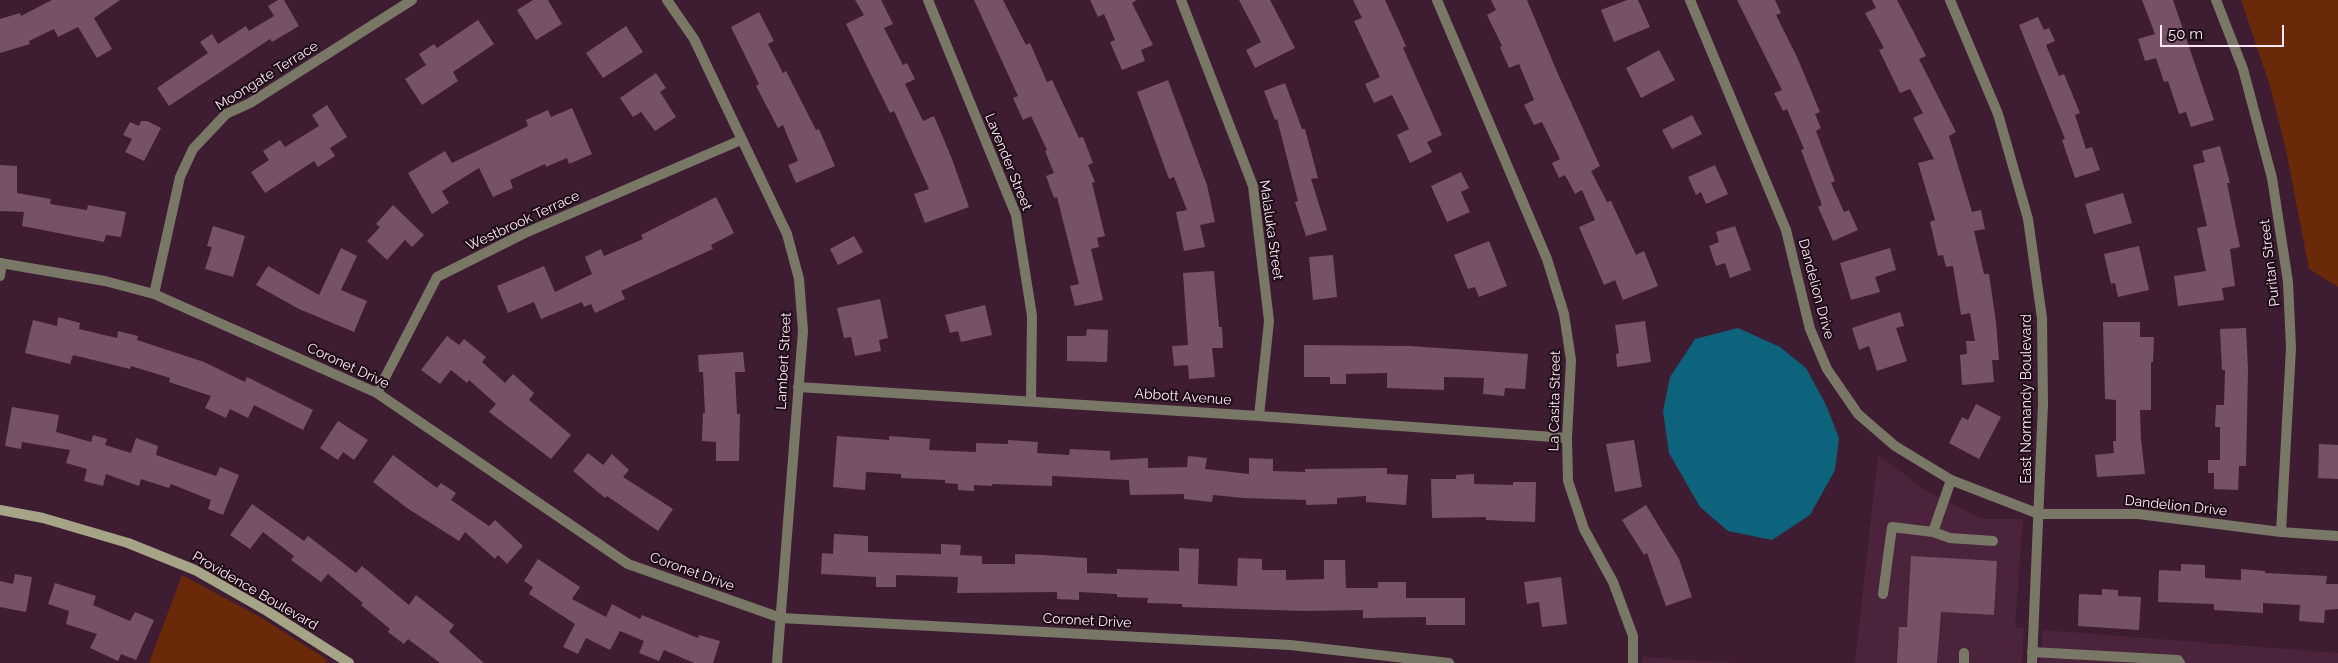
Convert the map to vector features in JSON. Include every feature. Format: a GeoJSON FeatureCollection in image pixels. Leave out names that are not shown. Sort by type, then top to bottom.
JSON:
{"type":"FeatureCollection","features":[{"type":"Feature","properties":{"kind":"main road","name":"Providence Boulevard"},"geometry":{"type":"LineString","coordinates":[[0,510],[43,518],[128,543],[195,570],[267,611],[338,660],[349,663]]}},
{"type":"Feature","properties":{"kind":"street","name":"Moongate Terrace"},"geometry":{"type":"LineString","coordinates":[[154,294],[180,177],[193,149],[226,114],[250,103],[412,0]]}},
{"type":"Feature","properties":{"kind":"street","name":"Lambert Street"},"geometry":{"type":"LineString","coordinates":[[667,0],[694,39],[787,234],[799,279],[802,332],[777,663]]}},
{"type":"Feature","properties":{"kind":"street","name":"Lavender Street"},"geometry":{"type":"LineString","coordinates":[[928,0],[1016,215],[1032,316],[1031,401]]}},
{"type":"Feature","properties":{"kind":"street","name":"Malaluka Street"},"geometry":{"type":"LineString","coordinates":[[1180,0],[1253,186],[1270,321],[1259,416]]}},
{"type":"Feature","properties":{"kind":"street","name":"La Casita Street"},"geometry":{"type":"LineString","coordinates":[[1437,0],[1547,259],[1564,314],[1571,360],[1567,438],[1568,481],[1584,529],[1613,582],[1633,636],[1633,663]]}},
{"type":"Feature","properties":{"kind":"street","name":"Dandelion Drive"},"geometry":{"type":"LineString","coordinates":[[1690,0],[1786,230],[1810,329],[1827,369],[1858,414],[1895,446],[1951,480],[2039,514],[2138,514],[2281,532],[2338,536]]}},
{"type":"Feature","properties":{"kind":"street","name":"East Normandy Boulevard"},"geometry":{"type":"LineString","coordinates":[[1950,0],[1998,114],[2028,219],[2042,318],[2043,404],[2032,658]]}},
{"type":"Feature","properties":{"kind":"street","name":"Puritan Street"},"geometry":{"type":"LineString","coordinates":[[2216,0],[2243,69],[2272,178],[2288,282],[2291,348],[2281,532]]}},
{"type":"Feature","properties":{"kind":"street","name":"Westbrook Terrace"},"geometry":{"type":"LineString","coordinates":[[376,393],[437,277],[525,233],[741,140]]}},
{"type":"Feature","properties":{"kind":"street","name":"Coronet Drive"},"geometry":{"type":"LineString","coordinates":[[1,263],[105,281],[154,294],[376,393],[628,564],[781,618],[1290,645],[1449,663]]}},
{"type":"Feature","properties":{"kind":"street"},"geometry":{"type":"LineString","coordinates":[[0,276],[1,263]]}},
{"type":"Feature","properties":{"kind":"street","name":"Abbott Avenue"},"geometry":{"type":"LineString","coordinates":[[798,387],[1259,416],[1567,438]]}},
{"type":"Feature","properties":{"kind":"street"},"geometry":{"type":"LineString","coordinates":[[1933,532],[1951,480]]}},
{"type":"Feature","properties":{"kind":"street"},"geometry":{"type":"LineString","coordinates":[[1883,594],[1892,528],[1933,532],[1950,538],[1993,541]]}},
{"type":"Feature","properties":{"kind":"street"},"geometry":{"type":"LineString","coordinates":[[2032,658],[2179,662]]}},
{"type":"Feature","properties":{"kind":"shaded area"},"geometry":{"type":"Polygon","coordinates":[[[2241,0],[2338,0],[2338,287],[2309,269],[2286,150],[2270,86],[2241,0]]]}},
{"type":"Feature","properties":{"kind":"shaded area"},"geometry":{"type":"Polygon","coordinates":[[[1878,454],[1925,490],[1982,519],[2023,519],[2015,627],[2024,628],[2022,663],[1855,663],[1878,454]]]}},
{"type":"Feature","properties":{"kind":"shaded area"},"geometry":{"type":"Polygon","coordinates":[[[182,575],[262,618],[328,660],[325,663],[149,663],[182,575]]]}},
{"type":"Feature","properties":{"kind":"shaded area"},"geometry":{"type":"Polygon","coordinates":[[[2043,630],[2338,653],[2338,663],[2040,663],[2043,630]]]}},
{"type":"Feature","properties":{"kind":"shaded area"},"geometry":{"type":"Polygon","coordinates":[[[1642,657],[1740,663],[1642,663],[1642,657]]]}},
{"type":"Feature","properties":{"kind":"water"},"geometry":{"type":"Polygon","coordinates":[[[1738,328],[1780,347],[1806,368],[1826,405],[1839,438],[1835,470],[1810,515],[1772,540],[1728,531],[1700,507],[1669,453],[1663,411],[1670,377],[1695,339],[1738,328]]]}},
{"type":"Feature","properties":{"kind":"building"},"geometry":{"type":"Polygon","coordinates":[[[52,0],[120,0],[94,18],[112,49],[97,58],[78,27],[58,37],[54,29],[29,41],[30,44],[0,53],[0,19],[20,13],[21,16],[52,0]]]}},
{"type":"Feature","properties":{"kind":"building"},"geometry":{"type":"Polygon","coordinates":[[[278,0],[284,0],[299,26],[272,42],[270,39],[169,106],[157,88],[208,53],[200,42],[212,34],[218,44],[246,26],[249,31],[274,16],[268,6],[278,0]]]}},
{"type":"Feature","properties":{"kind":"building"},"geometry":{"type":"Polygon","coordinates":[[[533,0],[548,0],[562,24],[536,40],[517,10],[533,0]]]}},
{"type":"Feature","properties":{"kind":"building"},"geometry":{"type":"Polygon","coordinates":[[[855,0],[881,0],[893,24],[884,28],[903,65],[907,63],[915,79],[905,84],[923,121],[934,116],[969,207],[925,223],[914,194],[929,189],[894,111],[890,113],[846,24],[864,15],[855,0]]]}},
{"type":"Feature","properties":{"kind":"building"},"geometry":{"type":"Polygon","coordinates":[[[974,0],[1003,0],[1026,45],[1030,43],[1047,82],[1052,80],[1079,138],[1083,137],[1093,163],[1088,165],[1095,182],[1092,183],[1105,236],[1097,238],[1099,247],[1091,249],[1103,300],[1075,306],[1070,286],[1079,284],[1057,197],[1054,198],[1046,176],[1054,173],[1045,151],[1047,150],[1031,116],[1023,120],[1013,98],[1018,96],[974,0]]]}},
{"type":"Feature","properties":{"kind":"building"},"geometry":{"type":"Polygon","coordinates":[[[1090,0],[1137,0],[1132,3],[1153,45],[1141,50],[1145,61],[1122,70],[1110,42],[1115,40],[1104,14],[1098,17],[1090,0]]]}},
{"type":"Feature","properties":{"kind":"building"},"geometry":{"type":"Polygon","coordinates":[[[1239,0],[1270,0],[1295,48],[1255,68],[1246,50],[1261,42],[1239,0]]]}},
{"type":"Feature","properties":{"kind":"building"},"geometry":{"type":"Polygon","coordinates":[[[1353,0],[1385,0],[1406,46],[1403,48],[1442,135],[1427,142],[1432,152],[1410,163],[1397,135],[1409,129],[1392,95],[1374,103],[1365,84],[1380,77],[1354,21],[1362,18],[1353,0]]]}},
{"type":"Feature","properties":{"kind":"building"},"geometry":{"type":"Polygon","coordinates":[[[1491,0],[1527,0],[1600,166],[1591,171],[1607,202],[1611,201],[1636,255],[1644,251],[1658,286],[1623,300],[1615,280],[1604,285],[1579,227],[1595,220],[1582,190],[1575,194],[1565,175],[1559,178],[1552,163],[1560,159],[1542,122],[1534,125],[1524,105],[1534,100],[1519,64],[1509,68],[1500,47],[1502,46],[1487,15],[1496,10],[1491,0]]]}},
{"type":"Feature","properties":{"kind":"building"},"geometry":{"type":"Polygon","coordinates":[[[1627,0],[1638,0],[1650,27],[1614,42],[1601,10],[1627,0]]]}},
{"type":"Feature","properties":{"kind":"building"},"geometry":{"type":"Polygon","coordinates":[[[1737,0],[1775,0],[1781,13],[1776,15],[1797,57],[1820,112],[1815,114],[1821,128],[1816,131],[1835,181],[1831,183],[1844,212],[1849,210],[1858,230],[1833,241],[1818,207],[1822,205],[1801,150],[1804,149],[1787,109],[1783,111],[1774,93],[1782,90],[1737,0]]]}},
{"type":"Feature","properties":{"kind":"building"},"geometry":{"type":"Polygon","coordinates":[[[1872,0],[1897,0],[1926,56],[1919,59],[1956,132],[1949,136],[1972,212],[1981,210],[1985,229],[1974,231],[1984,274],[1989,274],[1996,322],[1999,360],[1992,360],[1994,382],[1962,385],[1960,355],[1967,354],[1966,341],[1975,341],[1970,313],[1961,315],[1953,266],[1946,267],[1943,255],[1938,256],[1930,222],[1935,220],[1918,163],[1934,159],[1913,118],[1923,113],[1910,89],[1900,93],[1879,50],[1884,48],[1865,13],[1876,8],[1872,0]]]}},
{"type":"Feature","properties":{"kind":"building"},"geometry":{"type":"Polygon","coordinates":[[[2142,0],[2173,0],[2214,120],[2191,127],[2186,112],[2179,114],[2168,81],[2164,82],[2156,58],[2145,61],[2138,39],[2155,34],[2142,0]]]}},
{"type":"Feature","properties":{"kind":"building"},"geometry":{"type":"Polygon","coordinates":[[[759,12],[774,41],[768,44],[783,73],[786,71],[816,130],[819,129],[835,166],[796,183],[788,165],[798,161],[783,125],[778,128],[756,86],[759,84],[731,27],[759,12]]]}},
{"type":"Feature","properties":{"kind":"building"},"geometry":{"type":"Polygon","coordinates":[[[2038,17],[2044,30],[2049,28],[2055,41],[2046,45],[2059,76],[2064,74],[2080,113],[2075,115],[2086,149],[2092,147],[2100,170],[2075,178],[2062,140],[2065,139],[2019,25],[2038,17]]]}},
{"type":"Feature","properties":{"kind":"building"},"geometry":{"type":"Polygon","coordinates":[[[478,20],[494,44],[453,72],[458,81],[422,105],[405,79],[426,65],[419,54],[434,44],[437,48],[478,20]]]}},
{"type":"Feature","properties":{"kind":"building"},"geometry":{"type":"Polygon","coordinates":[[[626,26],[643,52],[603,78],[586,53],[626,26]]]}},
{"type":"Feature","properties":{"kind":"building"},"geometry":{"type":"Polygon","coordinates":[[[1659,50],[1675,80],[1641,98],[1626,68],[1659,50]]]}},
{"type":"Feature","properties":{"kind":"building"},"geometry":{"type":"Polygon","coordinates":[[[656,73],[666,88],[660,92],[676,117],[655,131],[641,112],[633,117],[620,98],[656,73]]]}},
{"type":"Feature","properties":{"kind":"building"},"geometry":{"type":"Polygon","coordinates":[[[1168,80],[1207,185],[1215,222],[1200,225],[1205,247],[1184,251],[1176,212],[1187,210],[1174,177],[1169,179],[1137,92],[1168,80]]]}},
{"type":"Feature","properties":{"kind":"building"},"geometry":{"type":"Polygon","coordinates":[[[1285,83],[1302,129],[1305,129],[1318,178],[1311,179],[1327,230],[1306,236],[1295,202],[1298,201],[1277,119],[1275,120],[1264,91],[1285,83]]]}},
{"type":"Feature","properties":{"kind":"building"},"geometry":{"type":"Polygon","coordinates":[[[327,105],[347,137],[330,148],[335,156],[318,167],[314,161],[265,193],[251,172],[269,160],[263,151],[280,140],[285,147],[319,126],[312,115],[327,105]]]}},
{"type":"Feature","properties":{"kind":"building"},"geometry":{"type":"Polygon","coordinates":[[[572,108],[592,154],[569,164],[567,158],[546,167],[545,164],[510,180],[513,188],[493,197],[479,168],[442,191],[449,203],[432,214],[408,173],[445,151],[452,163],[528,126],[526,120],[548,110],[551,117],[572,108]]]}},
{"type":"Feature","properties":{"kind":"building"},"geometry":{"type":"Polygon","coordinates":[[[1692,115],[1702,134],[1672,149],[1662,130],[1692,115]]]}},
{"type":"Feature","properties":{"kind":"building"},"geometry":{"type":"Polygon","coordinates":[[[141,121],[147,121],[161,128],[144,161],[125,152],[132,139],[123,135],[130,122],[139,126],[141,121]]]}},
{"type":"Feature","properties":{"kind":"building"},"geometry":{"type":"Polygon","coordinates":[[[2220,146],[2230,183],[2227,183],[2240,247],[2230,249],[2235,286],[2222,288],[2224,300],[2178,306],[2174,276],[2206,271],[2197,228],[2207,226],[2193,165],[2205,162],[2202,151],[2220,146]]]}},
{"type":"Feature","properties":{"kind":"building"},"geometry":{"type":"Polygon","coordinates":[[[0,165],[17,166],[17,193],[51,199],[50,204],[87,210],[88,205],[126,212],[121,237],[106,235],[104,242],[22,226],[24,212],[0,211],[0,165]]]}},
{"type":"Feature","properties":{"kind":"building"},"geometry":{"type":"Polygon","coordinates":[[[1715,165],[1728,194],[1706,204],[1701,192],[1696,195],[1688,177],[1715,165]]]}},
{"type":"Feature","properties":{"kind":"building"},"geometry":{"type":"Polygon","coordinates":[[[1461,172],[1469,188],[1461,192],[1470,212],[1447,222],[1431,186],[1461,172]]]}},
{"type":"Feature","properties":{"kind":"building"},"geometry":{"type":"Polygon","coordinates":[[[2123,193],[2132,223],[2094,234],[2085,204],[2123,193]]]}},
{"type":"Feature","properties":{"kind":"building"},"geometry":{"type":"Polygon","coordinates":[[[716,197],[734,233],[711,245],[713,249],[621,291],[625,299],[595,313],[591,304],[584,307],[582,302],[541,319],[534,302],[508,313],[497,286],[544,266],[555,292],[592,274],[585,257],[601,249],[604,256],[643,239],[641,235],[716,197]]]}},
{"type":"Feature","properties":{"kind":"building"},"geometry":{"type":"Polygon","coordinates":[[[393,205],[424,235],[412,247],[405,240],[387,260],[367,241],[380,227],[376,224],[393,205]]]}},
{"type":"Feature","properties":{"kind":"building"},"geometry":{"type":"Polygon","coordinates":[[[213,226],[245,236],[233,277],[205,269],[212,247],[207,246],[213,226]]]}},
{"type":"Feature","properties":{"kind":"building"},"geometry":{"type":"Polygon","coordinates":[[[1735,226],[1751,270],[1730,278],[1725,263],[1716,266],[1709,246],[1719,242],[1716,232],[1735,226]]]}},
{"type":"Feature","properties":{"kind":"building"},"geometry":{"type":"Polygon","coordinates":[[[854,236],[863,252],[838,265],[830,249],[854,236]]]}},
{"type":"Feature","properties":{"kind":"building"},"geometry":{"type":"Polygon","coordinates":[[[1489,241],[1507,286],[1479,297],[1475,287],[1468,289],[1454,255],[1489,241]]]}},
{"type":"Feature","properties":{"kind":"building"},"geometry":{"type":"Polygon","coordinates":[[[2139,246],[2149,290],[2118,297],[2115,283],[2111,284],[2104,254],[2139,246]]]}},
{"type":"Feature","properties":{"kind":"building"},"geometry":{"type":"Polygon","coordinates":[[[341,248],[357,256],[341,290],[367,301],[354,332],[299,309],[256,285],[268,266],[319,295],[341,248]]]}},
{"type":"Feature","properties":{"kind":"building"},"geometry":{"type":"Polygon","coordinates":[[[1890,248],[1896,270],[1875,277],[1880,292],[1851,300],[1840,263],[1890,248]]]}},
{"type":"Feature","properties":{"kind":"building"},"geometry":{"type":"Polygon","coordinates":[[[1333,255],[1337,297],[1313,300],[1309,257],[1333,255]]]}},
{"type":"Feature","properties":{"kind":"building"},"geometry":{"type":"Polygon","coordinates":[[[1214,271],[1219,327],[1222,327],[1223,348],[1212,348],[1215,377],[1189,379],[1188,365],[1174,366],[1172,346],[1188,345],[1183,273],[1214,271]]]}},
{"type":"Feature","properties":{"kind":"building"},"geometry":{"type":"Polygon","coordinates":[[[880,299],[888,338],[879,340],[881,351],[855,356],[851,337],[844,338],[837,308],[880,299]]]}},
{"type":"Feature","properties":{"kind":"building"},"geometry":{"type":"Polygon","coordinates":[[[985,305],[992,335],[961,342],[958,331],[950,333],[945,315],[985,305]]]}},
{"type":"Feature","properties":{"kind":"building"},"geometry":{"type":"Polygon","coordinates":[[[1900,312],[1904,326],[1896,328],[1907,361],[1877,371],[1869,346],[1859,350],[1852,328],[1900,312]]]}},
{"type":"Feature","properties":{"kind":"building"},"geometry":{"type":"Polygon","coordinates":[[[58,317],[80,323],[79,329],[117,338],[118,331],[138,336],[137,340],[204,362],[245,382],[247,377],[313,410],[303,430],[254,405],[248,418],[230,409],[226,418],[205,408],[211,396],[169,382],[170,378],[131,366],[130,369],[73,355],[70,364],[25,353],[33,320],[57,326],[58,317]]]}},
{"type":"Feature","properties":{"kind":"building"},"geometry":{"type":"Polygon","coordinates":[[[1645,321],[1651,362],[1617,367],[1616,354],[1619,353],[1615,325],[1645,321]]]}},
{"type":"Feature","properties":{"kind":"building"},"geometry":{"type":"Polygon","coordinates":[[[2103,322],[2140,322],[2140,337],[2154,337],[2153,362],[2151,362],[2151,410],[2140,410],[2145,474],[2097,477],[2095,455],[2114,453],[2113,441],[2116,441],[2116,400],[2105,399],[2103,322]]]}},
{"type":"Feature","properties":{"kind":"building"},"geometry":{"type":"Polygon","coordinates":[[[2246,328],[2248,369],[2246,466],[2239,466],[2238,490],[2214,489],[2214,473],[2208,473],[2208,460],[2220,460],[2220,427],[2215,427],[2216,405],[2224,405],[2225,370],[2222,370],[2220,329],[2246,328]]]}},
{"type":"Feature","properties":{"kind":"building"},"geometry":{"type":"Polygon","coordinates":[[[1087,329],[1108,330],[1107,362],[1067,361],[1067,336],[1086,336],[1087,329]]]}},
{"type":"Feature","properties":{"kind":"building"},"geometry":{"type":"Polygon","coordinates":[[[447,336],[459,345],[464,339],[486,357],[482,362],[505,383],[513,374],[534,393],[529,400],[571,435],[551,459],[489,412],[496,404],[469,380],[467,383],[451,370],[440,384],[421,370],[447,336]]]}},
{"type":"Feature","properties":{"kind":"building"},"geometry":{"type":"Polygon","coordinates":[[[1304,345],[1409,346],[1528,354],[1525,389],[1505,388],[1504,396],[1483,394],[1484,378],[1444,377],[1444,390],[1387,388],[1387,373],[1346,374],[1346,384],[1330,384],[1330,377],[1304,377],[1304,345]]]}},
{"type":"Feature","properties":{"kind":"building"},"geometry":{"type":"Polygon","coordinates":[[[743,352],[745,372],[735,372],[737,414],[740,414],[739,461],[716,461],[716,442],[702,441],[703,413],[705,413],[703,372],[699,372],[698,355],[743,352]]]}},
{"type":"Feature","properties":{"kind":"building"},"geometry":{"type":"Polygon","coordinates":[[[1976,404],[2001,417],[1979,459],[1949,443],[1962,417],[1968,420],[1976,404]]]}},
{"type":"Feature","properties":{"kind":"building"},"geometry":{"type":"Polygon","coordinates":[[[12,407],[59,415],[56,432],[91,442],[93,435],[107,439],[105,445],[131,453],[136,438],[158,446],[156,455],[216,476],[220,467],[239,475],[223,515],[208,509],[211,500],[171,484],[169,488],[141,479],[139,486],[106,474],[103,486],[84,481],[87,469],[66,463],[70,450],[22,442],[21,449],[5,446],[12,407]]]}},
{"type":"Feature","properties":{"kind":"building"},"geometry":{"type":"Polygon","coordinates":[[[338,421],[368,440],[354,460],[343,452],[338,460],[320,448],[338,421]]]}},
{"type":"Feature","properties":{"kind":"building"},"geometry":{"type":"Polygon","coordinates":[[[837,436],[889,440],[889,436],[930,439],[929,450],[976,452],[976,443],[1008,444],[1008,440],[1038,442],[1037,453],[1069,455],[1070,449],[1110,451],[1110,460],[1148,458],[1148,468],[1187,467],[1188,456],[1207,458],[1205,469],[1249,474],[1249,458],[1273,459],[1273,471],[1305,472],[1305,469],[1387,468],[1387,474],[1408,475],[1406,505],[1366,502],[1366,496],[1337,498],[1337,504],[1306,505],[1306,500],[1213,495],[1212,502],[1184,499],[1184,494],[1130,495],[1129,480],[1052,476],[1052,486],[974,485],[974,491],[958,490],[958,484],[945,483],[945,480],[901,478],[901,474],[866,472],[865,490],[833,487],[837,436]]]}},
{"type":"Feature","properties":{"kind":"building"},"geometry":{"type":"Polygon","coordinates":[[[1634,440],[1642,487],[1615,492],[1606,444],[1634,440]]]}},
{"type":"Feature","properties":{"kind":"building"},"geometry":{"type":"Polygon","coordinates":[[[2319,444],[2338,445],[2338,479],[2318,478],[2319,444]]]}},
{"type":"Feature","properties":{"kind":"building"},"geometry":{"type":"Polygon","coordinates":[[[588,453],[603,465],[612,454],[629,470],[623,477],[673,509],[658,531],[607,496],[605,498],[573,471],[588,453]]]}},
{"type":"Feature","properties":{"kind":"building"},"geometry":{"type":"Polygon","coordinates":[[[393,455],[437,488],[441,483],[456,493],[451,500],[489,526],[495,520],[523,546],[507,564],[498,555],[495,559],[465,532],[459,541],[407,508],[373,482],[393,455]]]}},
{"type":"Feature","properties":{"kind":"building"},"geometry":{"type":"Polygon","coordinates":[[[1474,474],[1474,484],[1513,485],[1513,482],[1536,482],[1535,522],[1486,520],[1486,517],[1432,518],[1431,479],[1456,479],[1456,475],[1474,474]]]}},
{"type":"Feature","properties":{"kind":"building"},"geometry":{"type":"Polygon","coordinates":[[[252,504],[304,541],[308,536],[356,573],[362,566],[409,605],[416,595],[454,625],[449,632],[484,663],[440,663],[408,639],[404,644],[388,632],[390,629],[361,605],[363,603],[328,574],[321,582],[291,560],[294,556],[263,532],[250,549],[230,535],[252,504]]]}},
{"type":"Feature","properties":{"kind":"building"},"geometry":{"type":"Polygon","coordinates":[[[1646,505],[1679,559],[1692,597],[1666,606],[1647,553],[1644,555],[1622,520],[1646,505]]]}},
{"type":"Feature","properties":{"kind":"building"},"geometry":{"type":"Polygon","coordinates":[[[834,534],[868,536],[868,552],[941,554],[941,544],[961,545],[960,555],[982,556],[982,564],[1015,564],[1015,554],[1087,558],[1087,573],[1117,574],[1117,569],[1179,571],[1179,548],[1199,549],[1198,584],[1237,586],[1238,558],[1262,559],[1262,570],[1286,570],[1286,580],[1324,579],[1324,560],[1345,560],[1346,588],[1378,588],[1378,582],[1406,582],[1406,598],[1465,598],[1465,625],[1426,625],[1426,617],[1363,618],[1363,610],[1305,611],[1182,607],[1182,604],[1147,603],[1148,598],[1117,597],[1117,594],[1079,592],[1079,600],[1057,599],[1057,592],[957,593],[958,577],[896,575],[896,587],[876,587],[876,577],[821,574],[822,553],[833,554],[834,534]]]}},
{"type":"Feature","properties":{"kind":"building"},"geometry":{"type":"Polygon","coordinates":[[[1911,556],[1997,561],[1994,615],[1941,612],[1937,663],[1897,663],[1899,627],[1907,627],[1911,556]]]}},
{"type":"Feature","properties":{"kind":"building"},"geometry":{"type":"Polygon","coordinates":[[[538,559],[580,587],[572,599],[606,617],[612,604],[640,619],[642,615],[698,638],[699,635],[720,641],[713,663],[694,663],[664,650],[659,661],[639,653],[644,641],[620,631],[610,650],[586,638],[578,654],[563,647],[575,624],[529,594],[533,587],[524,581],[538,559]]]}},
{"type":"Feature","properties":{"kind":"building"},"geometry":{"type":"Polygon","coordinates":[[[2181,564],[2205,565],[2205,578],[2241,580],[2241,569],[2265,571],[2265,573],[2327,576],[2326,584],[2338,584],[2338,609],[2325,610],[2324,623],[2299,621],[2300,605],[2263,603],[2263,613],[2214,610],[2214,604],[2158,602],[2159,570],[2181,571],[2181,564]]]}},
{"type":"Feature","properties":{"kind":"building"},"geometry":{"type":"Polygon","coordinates":[[[15,574],[32,577],[26,612],[0,607],[0,581],[13,584],[15,574]]]}},
{"type":"Feature","properties":{"kind":"building"},"geometry":{"type":"Polygon","coordinates":[[[1561,577],[1567,624],[1542,627],[1539,602],[1527,604],[1524,582],[1561,577]]]}},
{"type":"Feature","properties":{"kind":"building"},"geometry":{"type":"Polygon","coordinates":[[[55,583],[96,596],[93,605],[130,621],[135,612],[154,620],[136,660],[121,654],[118,661],[90,648],[97,634],[66,624],[69,611],[48,604],[55,583]]]}},
{"type":"Feature","properties":{"kind":"building"},"geometry":{"type":"Polygon","coordinates":[[[2102,589],[2118,590],[2118,596],[2141,597],[2139,630],[2078,626],[2079,594],[2102,595],[2102,589]]]}}]}
